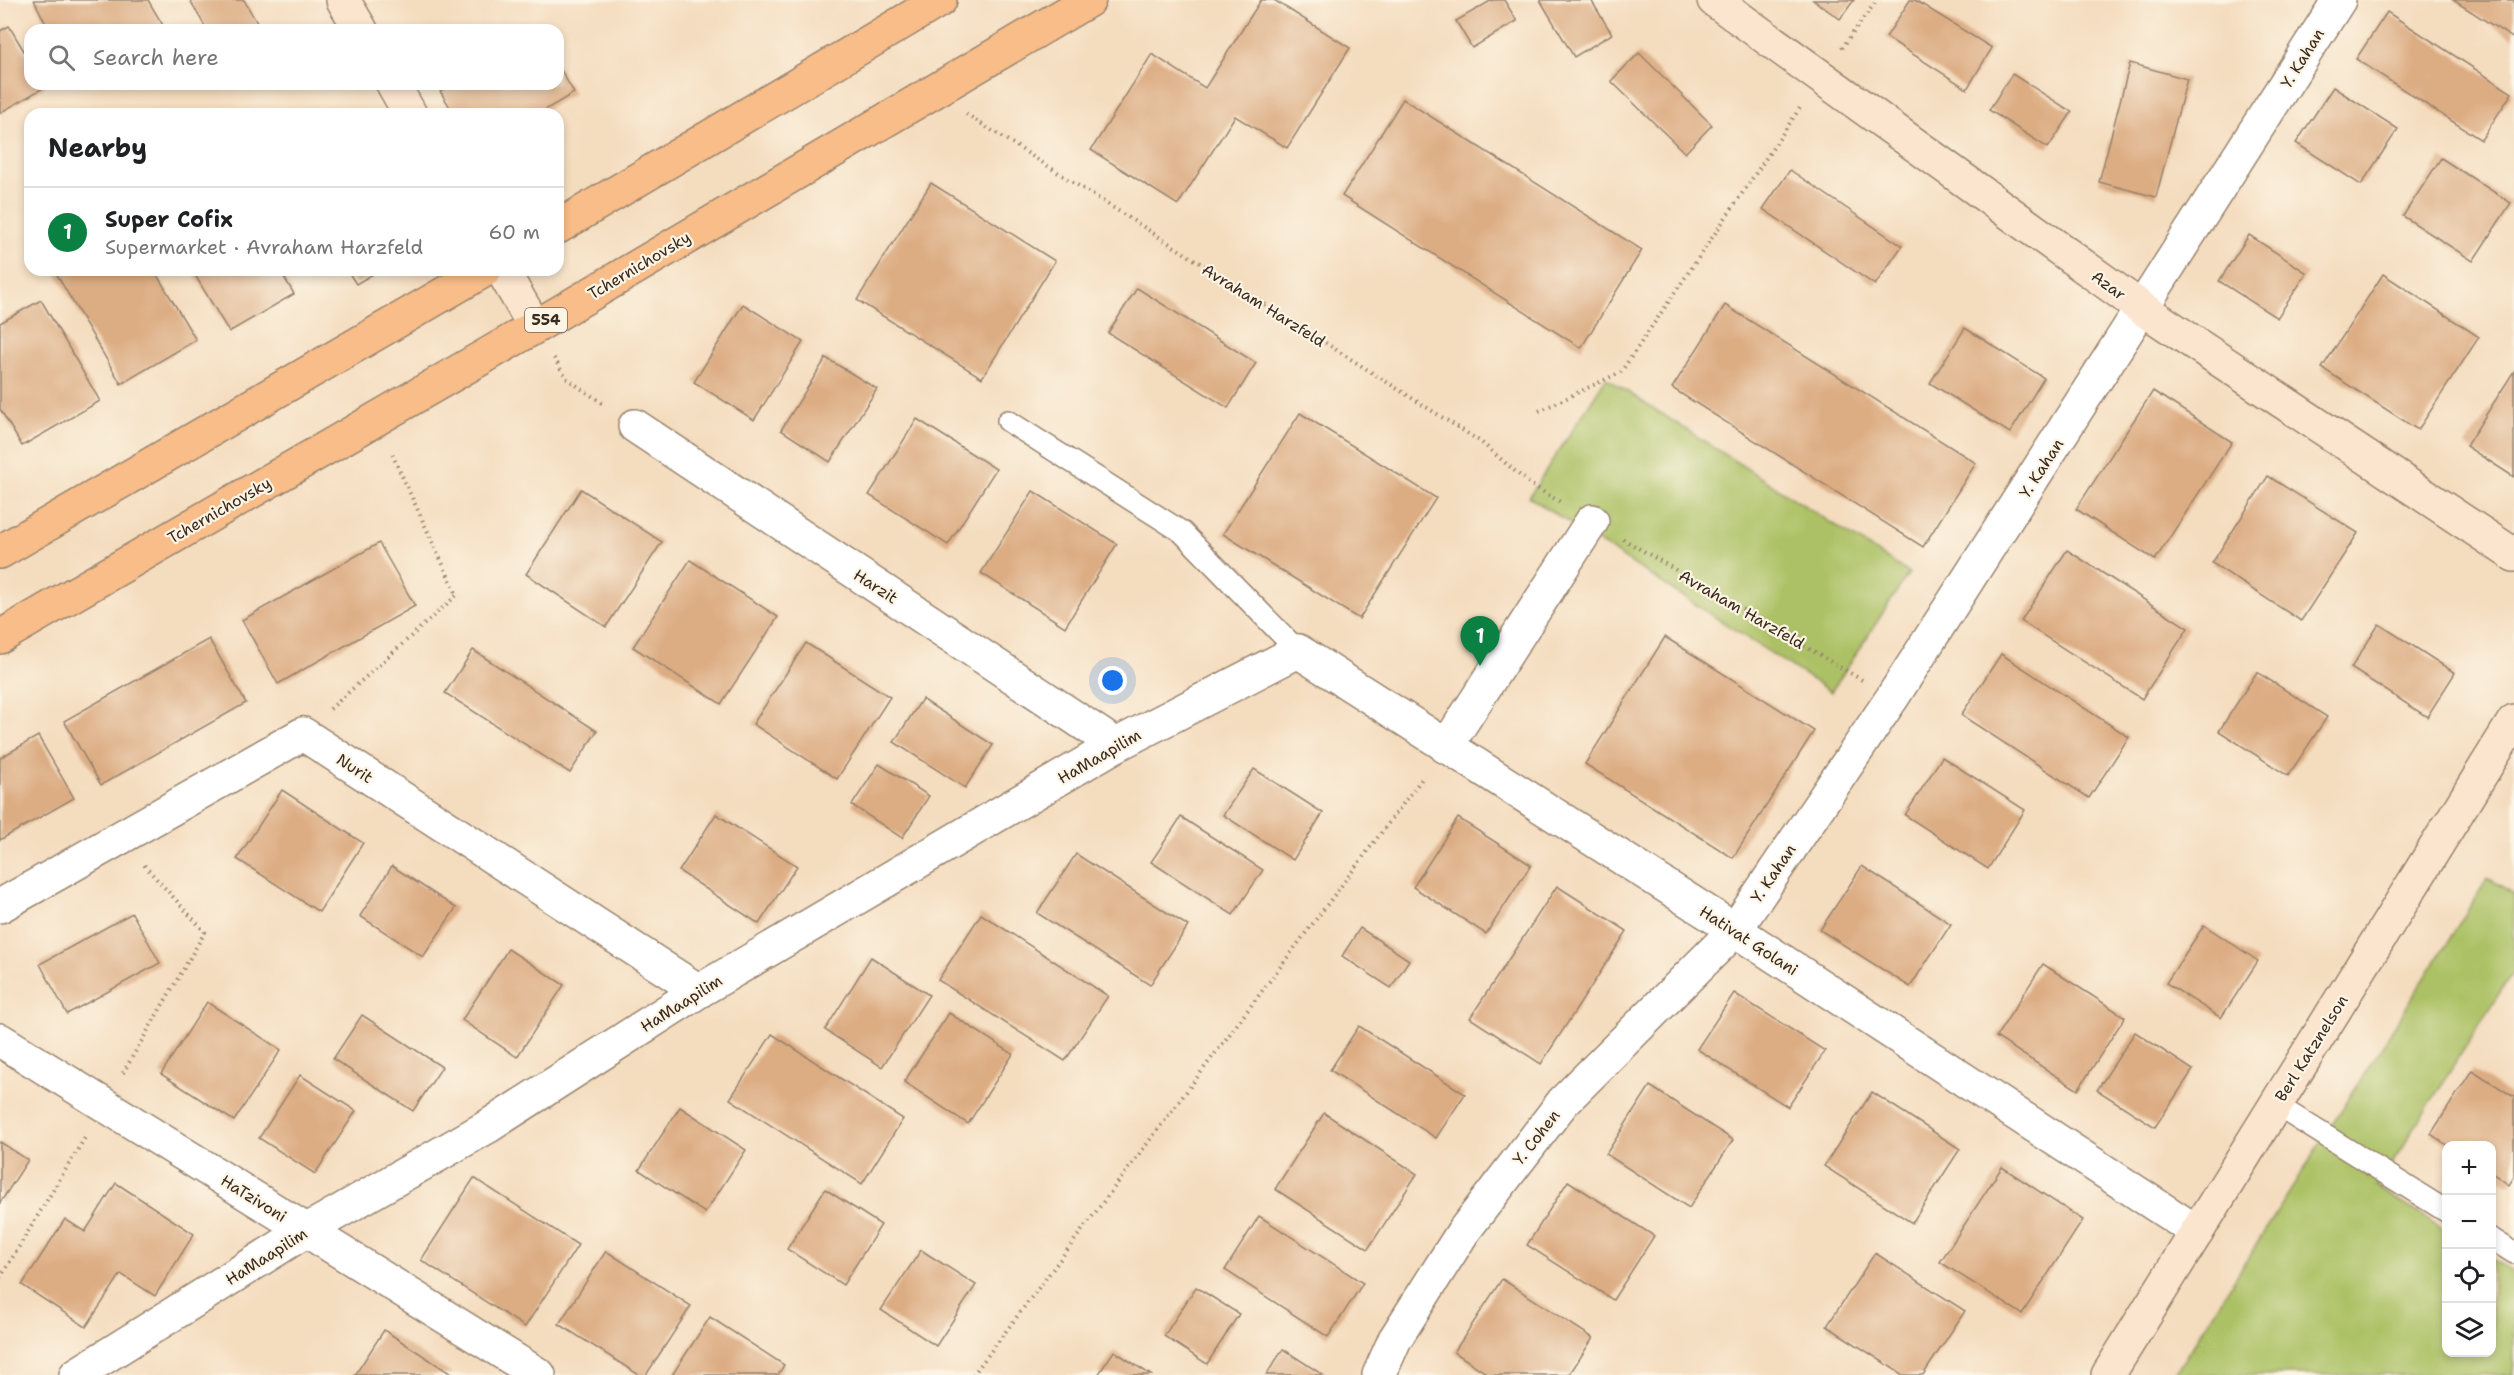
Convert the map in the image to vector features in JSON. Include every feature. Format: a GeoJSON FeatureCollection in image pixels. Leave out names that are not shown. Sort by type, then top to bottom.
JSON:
{"type":"FeatureCollection","features":[{"type":"Feature","properties":{"kind":"main road"},"geometry":{"type":"LineString","coordinates":[[564,223],[940,0]]}},
{"type":"Feature","properties":{"kind":"main road","name":"Tchernichovsky"},"geometry":{"type":"LineString","coordinates":[[0,637],[535,327],[1089,0]]}},
{"type":"Feature","properties":{"kind":"main road"},"geometry":{"type":"LineString","coordinates":[[0,552],[475,276]]}},
{"type":"Feature","properties":{"kind":"street"},"geometry":{"type":"LineString","coordinates":[[344,0],[358,24]]}},
{"type":"Feature","properties":{"kind":"street","name":"Azar"},"geometry":{"type":"LineString","coordinates":[[1714,0],[2143,309],[2514,555]]}},
{"type":"Feature","properties":{"kind":"street","name":"Y. Kahan"},"geometry":{"type":"LineString","coordinates":[[1735,930],[1892,698],[2339,0]]}},
{"type":"Feature","properties":{"kind":"street"},"geometry":{"type":"LineString","coordinates":[[396,90],[407,108]]}},
{"type":"Feature","properties":{"kind":"street"},"geometry":{"type":"LineString","coordinates":[[505,276],[535,327]]}},
{"type":"Feature","properties":{"kind":"street","name":"Harzit"},"geometry":{"type":"LineString","coordinates":[[635,426],[1116,745]]}},
{"type":"Feature","properties":{"kind":"street"},"geometry":{"type":"LineString","coordinates":[[1446,747],[1592,521]]}},
{"type":"Feature","properties":{"kind":"street","name":"HaMaapilim"},"geometry":{"type":"LineString","coordinates":[[76,1375],[307,1230],[487,1127],[699,991],[1116,745],[1298,651]]}},
{"type":"Feature","properties":{"kind":"street","name":"Hativat Golani"},"geometry":{"type":"LineString","coordinates":[[1298,651],[1735,930],[2197,1232]]}},
{"type":"Feature","properties":{"kind":"street","name":"Berl Katznelson"},"geometry":{"type":"LineString","coordinates":[[2108,1375],[2514,722]]}},
{"type":"Feature","properties":{"kind":"street"},"geometry":{"type":"LineString","coordinates":[[0,906],[303,734]]}},
{"type":"Feature","properties":{"kind":"street","name":"Nurit"},"geometry":{"type":"LineString","coordinates":[[303,734],[699,991]]}},
{"type":"Feature","properties":{"kind":"street","name":"Y. Cohen"},"geometry":{"type":"LineString","coordinates":[[1379,1375],[1395,1339],[1463,1232],[1563,1102],[1735,930]]}},
{"type":"Feature","properties":{"kind":"street","name":"HaTzivoni"},"geometry":{"type":"LineString","coordinates":[[0,1040],[539,1375]]}},
{"type":"Feature","properties":{"kind":"lane"},"geometry":{"type":"LineString","coordinates":[[1008,421],[1182,532],[1298,651]]}},
{"type":"Feature","properties":{"kind":"lane"},"geometry":{"type":"LineString","coordinates":[[2276,1105],[2442,1209]]}},
{"type":"Feature","properties":{"kind":"lane"},"geometry":{"type":"LineString","coordinates":[[2496,1242],[2514,1253]]}},
{"type":"Feature","properties":{"kind":"path"},"geometry":{"type":"LineString","coordinates":[[1539,411],[1621,372],[1821,77],[1877,0]]}},
{"type":"Feature","properties":{"kind":"path","name":"Avraham Harzfeld"},"geometry":{"type":"LineString","coordinates":[[933,92],[1051,171],[1471,436],[1530,484],[1892,698]]}},
{"type":"Feature","properties":{"kind":"path"},"geometry":{"type":"LineString","coordinates":[[535,327],[566,378],[635,426]]}},
{"type":"Feature","properties":{"kind":"path"},"geometry":{"type":"LineString","coordinates":[[303,734],[457,595],[376,418]]}},
{"type":"Feature","properties":{"kind":"path"},"geometry":{"type":"LineString","coordinates":[[973,1375],[1446,747]]}},
{"type":"Feature","properties":{"kind":"path"},"geometry":{"type":"LineString","coordinates":[[0,1278],[205,932],[120,837]]}},
{"type":"Feature","properties":{"kind":"green space"},"geometry":{"type":"Polygon","coordinates":[[[1606,378],[1909,573],[1831,692],[1529,497],[1606,378]]]}},
{"type":"Feature","properties":{"kind":"green space"},"geometry":{"type":"Polygon","coordinates":[[[2488,878],[2514,894],[2514,970],[2377,1187],[2442,1228],[2442,1357],[2496,1357],[2496,1262],[2514,1273],[2514,1375],[2174,1375],[2488,878]]]}},
{"type":"Feature","properties":{"kind":"building"},"geometry":{"type":"Polygon","coordinates":[[[34,0],[148,0],[162,24],[46,24],[34,0]]]}},
{"type":"Feature","properties":{"kind":"building"},"geometry":{"type":"Polygon","coordinates":[[[190,0],[244,0],[258,24],[204,24],[190,0]]]}},
{"type":"Feature","properties":{"kind":"building"},"geometry":{"type":"Polygon","coordinates":[[[1261,0],[1274,0],[1350,48],[1287,148],[1235,116],[1178,205],[1091,150],[1152,54],[1205,88],[1261,0]]]}},
{"type":"Feature","properties":{"kind":"building"},"geometry":{"type":"Polygon","coordinates":[[[1492,0],[1504,0],[1517,21],[1472,48],[1456,21],[1492,0]]]}},
{"type":"Feature","properties":{"kind":"building"},"geometry":{"type":"Polygon","coordinates":[[[1540,0],[1591,0],[1612,34],[1574,57],[1540,0]]]}},
{"type":"Feature","properties":{"kind":"building"},"geometry":{"type":"Polygon","coordinates":[[[1813,0],[1854,0],[1840,19],[1813,0]]]}},
{"type":"Feature","properties":{"kind":"building"},"geometry":{"type":"Polygon","coordinates":[[[1910,0],[1915,0],[1992,48],[1967,89],[1886,37],[1910,0]]]}},
{"type":"Feature","properties":{"kind":"building"},"geometry":{"type":"Polygon","coordinates":[[[2453,0],[2514,0],[2514,39],[2453,0]]]}},
{"type":"Feature","properties":{"kind":"building"},"geometry":{"type":"Polygon","coordinates":[[[2387,12],[2512,93],[2481,140],[2356,59],[2387,12]]]}},
{"type":"Feature","properties":{"kind":"building"},"geometry":{"type":"Polygon","coordinates":[[[9,26],[24,51],[24,90],[40,90],[0,113],[0,31],[9,26]]]}},
{"type":"Feature","properties":{"kind":"building"},"geometry":{"type":"Polygon","coordinates":[[[1639,53],[1712,125],[1685,153],[1611,81],[1639,53]]]}},
{"type":"Feature","properties":{"kind":"building"},"geometry":{"type":"Polygon","coordinates":[[[2130,63],[2187,79],[2156,197],[2099,182],[2130,63]]]}},
{"type":"Feature","properties":{"kind":"building"},"geometry":{"type":"Polygon","coordinates":[[[2012,74],[2072,112],[2048,148],[1989,110],[2012,74]]]}},
{"type":"Feature","properties":{"kind":"building"},"geometry":{"type":"Polygon","coordinates":[[[564,76],[574,93],[548,108],[450,108],[440,91],[564,90],[564,76]]]}},
{"type":"Feature","properties":{"kind":"building"},"geometry":{"type":"Polygon","coordinates":[[[2333,87],[2398,129],[2361,185],[2296,143],[2333,87]]]}},
{"type":"Feature","properties":{"kind":"building"},"geometry":{"type":"Polygon","coordinates":[[[1403,99],[1642,250],[1581,348],[1342,196],[1403,99]]]}},
{"type":"Feature","properties":{"kind":"building"},"geometry":{"type":"Polygon","coordinates":[[[2441,158],[2511,203],[2473,261],[2403,216],[2441,158]]]}},
{"type":"Feature","properties":{"kind":"building"},"geometry":{"type":"Polygon","coordinates":[[[1790,170],[1902,246],[1875,285],[1763,209],[1790,170]]]}},
{"type":"Feature","properties":{"kind":"building"},"geometry":{"type":"Polygon","coordinates":[[[931,183],[1055,261],[982,378],[857,300],[931,183]]]}},
{"type":"Feature","properties":{"kind":"building"},"geometry":{"type":"Polygon","coordinates":[[[2249,235],[2307,273],[2277,318],[2219,281],[2249,235]]]}},
{"type":"Feature","properties":{"kind":"building"},"geometry":{"type":"Polygon","coordinates":[[[2383,274],[2479,337],[2418,430],[2322,368],[2383,274]]]}},
{"type":"Feature","properties":{"kind":"building"},"geometry":{"type":"Polygon","coordinates":[[[58,276],[158,276],[196,340],[121,384],[58,276]]]}},
{"type":"Feature","properties":{"kind":"building"},"geometry":{"type":"Polygon","coordinates":[[[196,276],[284,276],[294,294],[229,332],[196,276]]]}},
{"type":"Feature","properties":{"kind":"building"},"geometry":{"type":"Polygon","coordinates":[[[351,276],[370,276],[356,284],[351,276]]]}},
{"type":"Feature","properties":{"kind":"building"},"geometry":{"type":"Polygon","coordinates":[[[1137,288],[1256,363],[1228,408],[1108,333],[1137,288]]]}},
{"type":"Feature","properties":{"kind":"building"},"geometry":{"type":"Polygon","coordinates":[[[41,300],[100,401],[22,446],[0,409],[0,323],[41,300]]]}},
{"type":"Feature","properties":{"kind":"building"},"geometry":{"type":"Polygon","coordinates":[[[743,304],[803,342],[754,420],[694,382],[743,304]]]}},
{"type":"Feature","properties":{"kind":"building"},"geometry":{"type":"Polygon","coordinates":[[[1725,305],[1976,463],[1923,547],[1672,388],[1725,305]]]}},
{"type":"Feature","properties":{"kind":"building"},"geometry":{"type":"Polygon","coordinates":[[[1965,328],[2044,378],[2010,433],[1930,383],[1965,328]]]}},
{"type":"Feature","properties":{"kind":"building"},"geometry":{"type":"Polygon","coordinates":[[[826,358],[877,389],[830,462],[781,430],[826,358]]]}},
{"type":"Feature","properties":{"kind":"building"},"geometry":{"type":"Polygon","coordinates":[[[2514,371],[2514,477],[2466,446],[2514,371]]]}},
{"type":"Feature","properties":{"kind":"building"},"geometry":{"type":"Polygon","coordinates":[[[2153,391],[2232,442],[2155,560],[2076,509],[2153,391]]]}},
{"type":"Feature","properties":{"kind":"building"},"geometry":{"type":"Polygon","coordinates":[[[1300,413],[1436,498],[1359,619],[1223,534],[1300,413]]]}},
{"type":"Feature","properties":{"kind":"building"},"geometry":{"type":"Polygon","coordinates":[[[917,419],[996,469],[948,545],[869,495],[917,419]]]}},
{"type":"Feature","properties":{"kind":"building"},"geometry":{"type":"Polygon","coordinates":[[[2268,476],[2358,533],[2301,621],[2212,563],[2268,476]]]}},
{"type":"Feature","properties":{"kind":"building"},"geometry":{"type":"Polygon","coordinates":[[[581,489],[662,542],[606,627],[526,574],[581,489]]]}},
{"type":"Feature","properties":{"kind":"building"},"geometry":{"type":"Polygon","coordinates":[[[1033,491],[1117,544],[1065,627],[981,573],[1033,491]]]}},
{"type":"Feature","properties":{"kind":"building"},"geometry":{"type":"Polygon","coordinates":[[[379,543],[415,606],[278,684],[242,620],[379,543]]]}},
{"type":"Feature","properties":{"kind":"building"},"geometry":{"type":"Polygon","coordinates":[[[2067,550],[2188,628],[2142,699],[2021,621],[2067,550]]]}},
{"type":"Feature","properties":{"kind":"building"},"geometry":{"type":"Polygon","coordinates":[[[690,560],[778,617],[721,704],[633,647],[690,560]]]}},
{"type":"Feature","properties":{"kind":"building"},"geometry":{"type":"Polygon","coordinates":[[[2379,624],[2455,673],[2427,717],[2351,668],[2379,624]]]}},
{"type":"Feature","properties":{"kind":"building"},"geometry":{"type":"Polygon","coordinates":[[[1665,637],[1814,731],[1733,858],[1585,764],[1665,637]]]}},
{"type":"Feature","properties":{"kind":"building"},"geometry":{"type":"Polygon","coordinates":[[[209,639],[246,703],[101,785],[64,721],[209,639]]]}},
{"type":"Feature","properties":{"kind":"building"},"geometry":{"type":"Polygon","coordinates":[[[806,643],[890,697],[837,779],[753,724],[806,643]]]}},
{"type":"Feature","properties":{"kind":"building"},"geometry":{"type":"Polygon","coordinates":[[[473,650],[597,731],[570,773],[445,693],[473,650]]]}},
{"type":"Feature","properties":{"kind":"building"},"geometry":{"type":"Polygon","coordinates":[[[2001,654],[2129,737],[2089,798],[1961,715],[2001,654]]]}},
{"type":"Feature","properties":{"kind":"building"},"geometry":{"type":"Polygon","coordinates":[[[2257,672],[2327,717],[2288,776],[2219,731],[2257,672]]]}},
{"type":"Feature","properties":{"kind":"building"},"geometry":{"type":"Polygon","coordinates":[[[922,699],[993,745],[965,788],[894,742],[922,699]]]}},
{"type":"Feature","properties":{"kind":"building"},"geometry":{"type":"Polygon","coordinates":[[[38,736],[74,798],[0,840],[0,758],[38,736]]]}},
{"type":"Feature","properties":{"kind":"building"},"geometry":{"type":"Polygon","coordinates":[[[1942,757],[2025,810],[1988,869],[1905,815],[1942,757]]]}},
{"type":"Feature","properties":{"kind":"building"},"geometry":{"type":"Polygon","coordinates":[[[879,764],[929,796],[902,838],[852,805],[879,764]]]}},
{"type":"Feature","properties":{"kind":"building"},"geometry":{"type":"Polygon","coordinates":[[[1254,769],[1323,813],[1293,860],[1223,815],[1254,769]]]}},
{"type":"Feature","properties":{"kind":"building"},"geometry":{"type":"Polygon","coordinates":[[[282,790],[363,843],[319,912],[237,859],[282,790]]]}},
{"type":"Feature","properties":{"kind":"building"},"geometry":{"type":"Polygon","coordinates":[[[716,814],[797,866],[759,924],[679,871],[716,814]]]}},
{"type":"Feature","properties":{"kind":"building"},"geometry":{"type":"Polygon","coordinates":[[[1181,817],[1263,870],[1233,915],[1151,862],[1181,817]]]}},
{"type":"Feature","properties":{"kind":"building"},"geometry":{"type":"Polygon","coordinates":[[[1458,818],[1531,865],[1486,934],[1413,887],[1458,818]]]}},
{"type":"Feature","properties":{"kind":"building"},"geometry":{"type":"Polygon","coordinates":[[[1076,854],[1188,926],[1150,985],[1037,913],[1076,854]]]}},
{"type":"Feature","properties":{"kind":"building"},"geometry":{"type":"Polygon","coordinates":[[[392,866],[456,908],[423,957],[360,916],[392,866]]]}},
{"type":"Feature","properties":{"kind":"building"},"geometry":{"type":"Polygon","coordinates":[[[1862,866],[1951,924],[1910,987],[1820,930],[1862,866]]]}},
{"type":"Feature","properties":{"kind":"building"},"geometry":{"type":"Polygon","coordinates":[[[1557,886],[1627,931],[1541,1064],[1470,1018],[1557,886]]]}},
{"type":"Feature","properties":{"kind":"building"},"geometry":{"type":"Polygon","coordinates":[[[132,913],[160,963],[67,1014],[40,964],[132,913]]]}},
{"type":"Feature","properties":{"kind":"building"},"geometry":{"type":"Polygon","coordinates":[[[981,914],[1108,996],[1065,1061],[938,980],[981,914]]]}},
{"type":"Feature","properties":{"kind":"building"},"geometry":{"type":"Polygon","coordinates":[[[2204,925],[2258,961],[2221,1018],[2166,983],[2204,925]]]}},
{"type":"Feature","properties":{"kind":"building"},"geometry":{"type":"Polygon","coordinates":[[[1360,928],[1409,960],[1391,988],[1342,956],[1360,928]]]}},
{"type":"Feature","properties":{"kind":"building"},"geometry":{"type":"Polygon","coordinates":[[[508,949],[564,985],[517,1057],[462,1020],[508,949]]]}},
{"type":"Feature","properties":{"kind":"building"},"geometry":{"type":"Polygon","coordinates":[[[871,957],[929,995],[882,1067],[825,1030],[871,957]]]}},
{"type":"Feature","properties":{"kind":"building"},"geometry":{"type":"Polygon","coordinates":[[[2043,964],[2125,1017],[2078,1090],[1996,1037],[2043,964]]]}},
{"type":"Feature","properties":{"kind":"building"},"geometry":{"type":"Polygon","coordinates":[[[1734,993],[1825,1051],[1788,1107],[1697,1049],[1734,993]]]}},
{"type":"Feature","properties":{"kind":"building"},"geometry":{"type":"Polygon","coordinates":[[[207,1002],[281,1050],[234,1121],[161,1074],[207,1002]]]}},
{"type":"Feature","properties":{"kind":"building"},"geometry":{"type":"Polygon","coordinates":[[[949,1013],[1013,1054],[968,1124],[904,1082],[949,1013]]]}},
{"type":"Feature","properties":{"kind":"building"},"geometry":{"type":"Polygon","coordinates":[[[362,1015],[442,1067],[413,1111],[333,1059],[362,1015]]]}},
{"type":"Feature","properties":{"kind":"building"},"geometry":{"type":"Polygon","coordinates":[[[1359,1026],[1465,1094],[1436,1138],[1330,1070],[1359,1026]]]}},
{"type":"Feature","properties":{"kind":"building"},"geometry":{"type":"Polygon","coordinates":[[[2135,1032],[2193,1070],[2155,1127],[2097,1090],[2135,1032]]]}},
{"type":"Feature","properties":{"kind":"building"},"geometry":{"type":"Polygon","coordinates":[[[772,1034],[903,1119],[862,1184],[730,1099],[772,1034]]]}},
{"type":"Feature","properties":{"kind":"building"},"geometry":{"type":"Polygon","coordinates":[[[2472,1070],[2514,1097],[2514,1177],[2509,1185],[2496,1176],[2496,1141],[2442,1142],[2431,1134],[2472,1070]]]}},
{"type":"Feature","properties":{"kind":"building"},"geometry":{"type":"Polygon","coordinates":[[[300,1075],[356,1111],[315,1174],[259,1138],[300,1075]]]}},
{"type":"Feature","properties":{"kind":"building"},"geometry":{"type":"Polygon","coordinates":[[[1650,1086],[1733,1140],[1689,1208],[1606,1154],[1650,1086]]]}},
{"type":"Feature","properties":{"kind":"building"},"geometry":{"type":"Polygon","coordinates":[[[1872,1092],[1960,1149],[1912,1223],[1824,1166],[1872,1092]]]}},
{"type":"Feature","properties":{"kind":"building"},"geometry":{"type":"Polygon","coordinates":[[[680,1107],[746,1150],[705,1213],[639,1170],[680,1107]]]}},
{"type":"Feature","properties":{"kind":"building"},"geometry":{"type":"Polygon","coordinates":[[[1324,1113],[1417,1174],[1368,1249],[1275,1189],[1324,1113]]]}},
{"type":"Feature","properties":{"kind":"building"},"geometry":{"type":"Polygon","coordinates":[[[0,1142],[28,1160],[0,1203],[0,1142]]]}},
{"type":"Feature","properties":{"kind":"building"},"geometry":{"type":"Polygon","coordinates":[[[2002,1167],[2083,1220],[2022,1314],[1940,1262],[2002,1167]]]}},
{"type":"Feature","properties":{"kind":"building"},"geometry":{"type":"Polygon","coordinates":[[[474,1178],[578,1245],[525,1327],[421,1260],[474,1178]]]}},
{"type":"Feature","properties":{"kind":"building"},"geometry":{"type":"Polygon","coordinates":[[[1568,1181],[1654,1236],[1613,1300],[1527,1245],[1568,1181]]]}},
{"type":"Feature","properties":{"kind":"building"},"geometry":{"type":"Polygon","coordinates":[[[116,1183],[194,1234],[155,1296],[121,1274],[86,1327],[22,1285],[65,1219],[85,1232],[116,1183]]]}},
{"type":"Feature","properties":{"kind":"building"},"geometry":{"type":"Polygon","coordinates":[[[825,1189],[881,1225],[843,1285],[787,1249],[825,1189]]]}},
{"type":"Feature","properties":{"kind":"building"},"geometry":{"type":"Polygon","coordinates":[[[1259,1216],[1363,1283],[1328,1337],[1225,1270],[1259,1216]]]}},
{"type":"Feature","properties":{"kind":"building"},"geometry":{"type":"Polygon","coordinates":[[[921,1250],[976,1285],[936,1346],[881,1310],[921,1250]]]}},
{"type":"Feature","properties":{"kind":"building"},"geometry":{"type":"Polygon","coordinates":[[[606,1251],[691,1306],[646,1375],[639,1375],[559,1324],[606,1251]]]}},
{"type":"Feature","properties":{"kind":"building"},"geometry":{"type":"Polygon","coordinates":[[[1875,1253],[1965,1311],[1923,1375],[1903,1375],[1827,1326],[1875,1253]]]}},
{"type":"Feature","properties":{"kind":"building"},"geometry":{"type":"Polygon","coordinates":[[[1502,1279],[1593,1338],[1569,1375],[1489,1375],[1454,1352],[1502,1279]]]}},
{"type":"Feature","properties":{"kind":"building"},"geometry":{"type":"Polygon","coordinates":[[[1196,1287],[1239,1314],[1207,1364],[1164,1336],[1196,1287]]]}},
{"type":"Feature","properties":{"kind":"building"},"geometry":{"type":"Polygon","coordinates":[[[710,1317],[784,1365],[778,1375],[672,1375],[710,1317]]]}},
{"type":"Feature","properties":{"kind":"building"},"geometry":{"type":"Polygon","coordinates":[[[384,1330],[453,1375],[355,1375],[384,1330]]]}},
{"type":"Feature","properties":{"kind":"building"},"geometry":{"type":"Polygon","coordinates":[[[1283,1349],[1323,1375],[1266,1375],[1283,1349]]]}},
{"type":"Feature","properties":{"kind":"building"},"geometry":{"type":"Polygon","coordinates":[[[1114,1351],[1151,1375],[1098,1375],[1114,1351]]]}},
{"type":"Feature","properties":{"kind":"place","name":"Super Cofix"},"geometry":{"type":"Point","coordinates":[1480,666]}}]}
